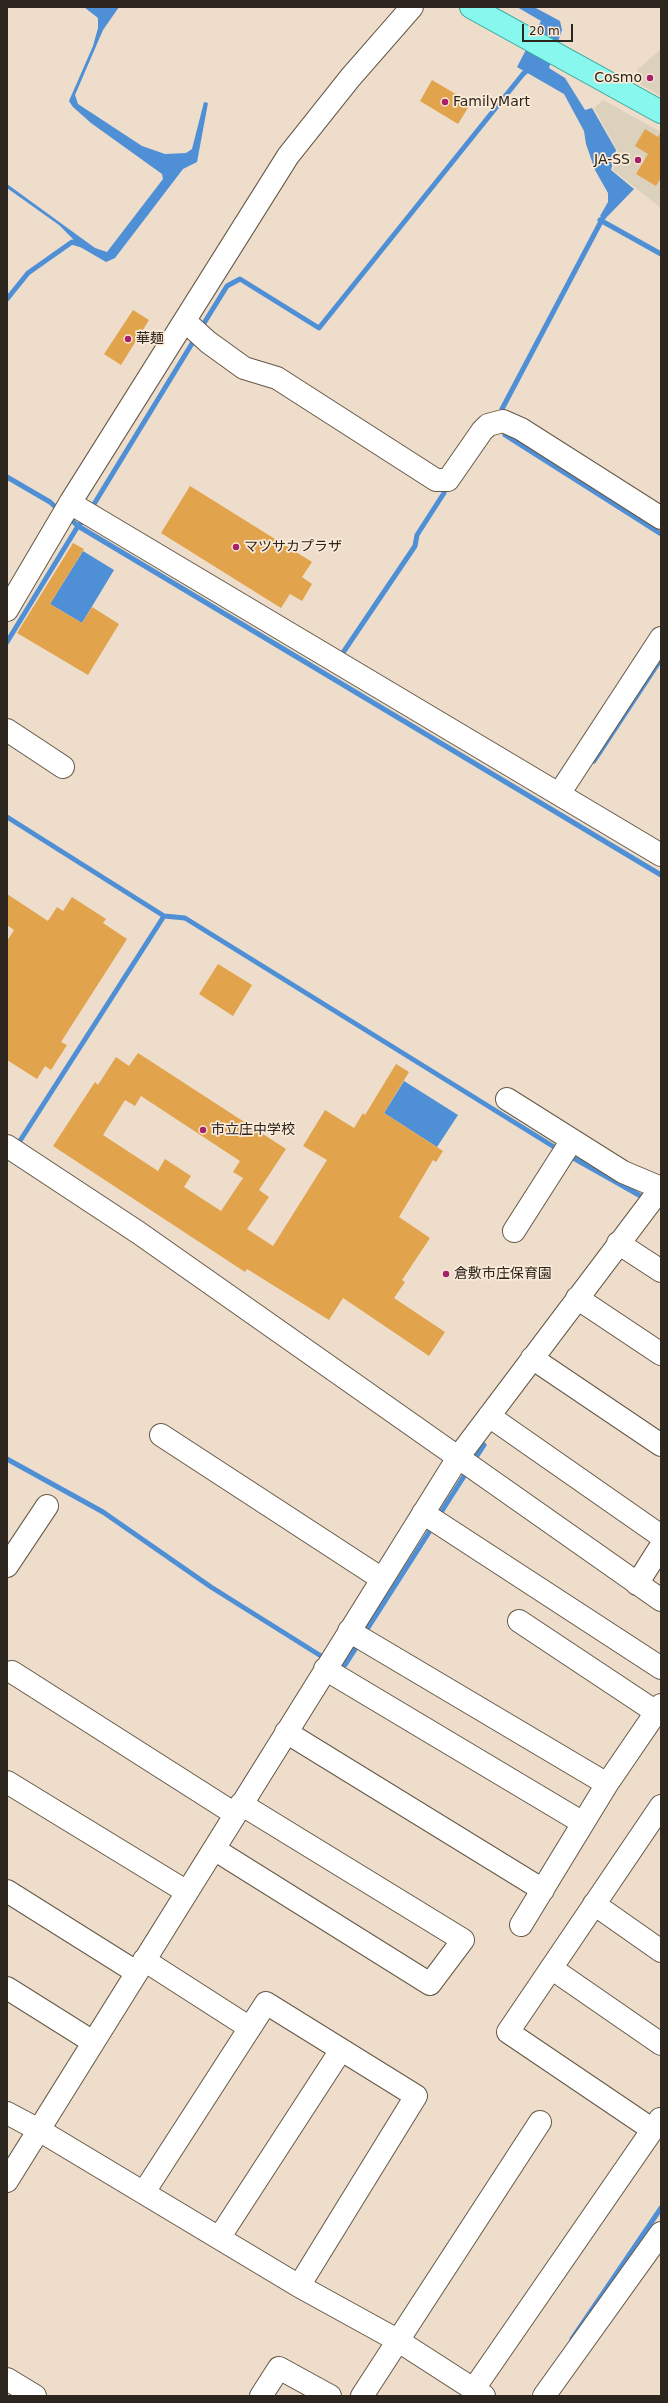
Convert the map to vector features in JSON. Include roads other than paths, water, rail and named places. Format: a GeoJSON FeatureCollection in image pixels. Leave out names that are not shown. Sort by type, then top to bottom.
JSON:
{"type":"FeatureCollection","features":[{"type":"Feature","properties":{"kind":"main road"},"geometry":{"type":"LineString","coordinates":[[471,7],[661,112]]}},
{"type":"Feature","properties":{"kind":"street"},"geometry":{"type":"LineString","coordinates":[[7,610],[74,512],[193,329],[288,156],[350,78],[412,7]]}},
{"type":"Feature","properties":{"kind":"street"},"geometry":{"type":"LineString","coordinates":[[193,329],[244,368],[277,378],[436,480],[448,480],[482,431],[488,425],[503,422],[521,429],[661,518]]}},
{"type":"Feature","properties":{"kind":"street"},"geometry":{"type":"LineString","coordinates":[[74,512],[336,662],[661,855]]}},
{"type":"Feature","properties":{"kind":"street"},"geometry":{"type":"LineString","coordinates":[[565,798],[661,638]]}},
{"type":"Feature","properties":{"kind":"street"},"geometry":{"type":"LineString","coordinates":[[7,730],[63,767]]}},
{"type":"Feature","properties":{"kind":"street"},"geometry":{"type":"LineString","coordinates":[[7,2181],[325,1669],[358,1636],[382,1580],[431,1518],[467,1462],[489,1416],[656,1194],[623,1172],[570,1142],[507,1099]]}},
{"type":"Feature","properties":{"kind":"street"},"geometry":{"type":"LineString","coordinates":[[514,1231],[570,1142]]}},
{"type":"Feature","properties":{"kind":"street"},"geometry":{"type":"LineString","coordinates":[[12,1150],[139,1232],[661,1600]]}},
{"type":"Feature","properties":{"kind":"street"},"geometry":{"type":"LineString","coordinates":[[618,1243],[661,1270]]}},
{"type":"Feature","properties":{"kind":"street"},"geometry":{"type":"LineString","coordinates":[[577,1298],[661,1354]]}},
{"type":"Feature","properties":{"kind":"street"},"geometry":{"type":"LineString","coordinates":[[532,1358],[661,1445]]}},
{"type":"Feature","properties":{"kind":"street"},"geometry":{"type":"LineString","coordinates":[[489,1416],[661,1536]]}},
{"type":"Feature","properties":{"kind":"street"},"geometry":{"type":"LineString","coordinates":[[161,1434],[382,1580]]}},
{"type":"Feature","properties":{"kind":"street"},"geometry":{"type":"LineString","coordinates":[[7,1566],[47,1506]]}},
{"type":"Feature","properties":{"kind":"street"},"geometry":{"type":"LineString","coordinates":[[431,1518],[661,1668]]}},
{"type":"Feature","properties":{"kind":"street"},"geometry":{"type":"LineString","coordinates":[[637,1584],[661,1546]]}},
{"type":"Feature","properties":{"kind":"street"},"geometry":{"type":"LineString","coordinates":[[519,1621],[659,1709],[606,1784],[521,1925]]}},
{"type":"Feature","properties":{"kind":"street"},"geometry":{"type":"LineString","coordinates":[[358,1636],[606,1784]]}},
{"type":"Feature","properties":{"kind":"street"},"geometry":{"type":"LineString","coordinates":[[325,1669],[583,1824]]}},
{"type":"Feature","properties":{"kind":"street"},"geometry":{"type":"LineString","coordinates":[[12,1672],[238,1809],[463,1940],[430,1984],[214,1849]]}},
{"type":"Feature","properties":{"kind":"street"},"geometry":{"type":"LineString","coordinates":[[286,1732],[543,1890]]}},
{"type":"Feature","properties":{"kind":"street"},"geometry":{"type":"LineString","coordinates":[[7,1782],[187,1892]]}},
{"type":"Feature","properties":{"kind":"street"},"geometry":{"type":"LineString","coordinates":[[7,2114],[39,2130],[299,2286],[397,2340],[479,2393],[657,2124],[508,2032],[661,1807]]}},
{"type":"Feature","properties":{"kind":"street"},"geometry":{"type":"LineString","coordinates":[[7,1891],[250,2028]]}},
{"type":"Feature","properties":{"kind":"street"},"geometry":{"type":"LineString","coordinates":[[594,1904],[661,1951]]}},
{"type":"Feature","properties":{"kind":"street"},"geometry":{"type":"LineString","coordinates":[[551,1968],[661,2044]]}},
{"type":"Feature","properties":{"kind":"street"},"geometry":{"type":"LineString","coordinates":[[7,1988],[93,2042]]}},
{"type":"Feature","properties":{"kind":"street"},"geometry":{"type":"LineString","coordinates":[[144,2192],[266,2003],[416,2096],[299,2286]]}},
{"type":"Feature","properties":{"kind":"street"},"geometry":{"type":"LineString","coordinates":[[219,2238],[341,2050]]}},
{"type":"Feature","properties":{"kind":"street"},"geometry":{"type":"LineString","coordinates":[[362,2396],[540,2122]]}},
{"type":"Feature","properties":{"kind":"street"},"geometry":{"type":"LineString","coordinates":[[544,2396],[661,2233]]}},
{"type":"Feature","properties":{"kind":"street"},"geometry":{"type":"LineString","coordinates":[[261,2396],[279,2368],[330,2396]]}},
{"type":"Feature","properties":{"kind":"street"},"geometry":{"type":"LineString","coordinates":[[7,2379],[35,2396]]}},
{"type":"Feature","properties":{"kind":"water"},"geometry":{"type":"Polygon","coordinates":[[[84,7],[119,7],[103,30],[75,95],[78,104],[142,146],[165,154],[186,153],[192,149],[204,102],[208,103],[197,162],[183,169],[115,258],[106,262],[82,248],[59,225],[7,188],[7,184],[95,248],[107,252],[163,179],[162,174],[91,123],[73,107],[69,101],[93,46],[98,28],[98,18],[84,7]]]}},
{"type":"Feature","properties":{"kind":"water"},"geometry":{"type":"Polygon","coordinates":[[[517,7],[534,7],[560,21],[562,30],[549,68],[565,78],[585,110],[592,108],[616,150],[611,170],[634,189],[605,219],[600,216],[608,202],[608,193],[595,170],[586,144],[584,131],[564,94],[517,67],[541,21],[517,7]]]}},
{"type":"Feature","properties":{"kind":"water"},"geometry":{"type":"Polygon","coordinates":[[[83,551],[114,570],[82,623],[50,604],[83,551]]]}},
{"type":"Feature","properties":{"kind":"water"},"geometry":{"type":"Polygon","coordinates":[[[404,1081],[458,1115],[437,1147],[384,1113],[404,1081]]]}},
{"type":"Feature","properties":{"kind":"waterway"},"geometry":{"type":"LineString","coordinates":[[201,328],[227,286],[240,279],[319,328],[523,74],[529,69]]}},
{"type":"Feature","properties":{"kind":"waterway"},"geometry":{"type":"LineString","coordinates":[[502,409],[606,212]]}},
{"type":"Feature","properties":{"kind":"waterway"},"geometry":{"type":"LineString","coordinates":[[600,220],[661,254]]}},
{"type":"Feature","properties":{"kind":"waterway"},"geometry":{"type":"LineString","coordinates":[[7,299],[28,273],[72,242],[82,245]]}},
{"type":"Feature","properties":{"kind":"waterway"},"geometry":{"type":"LineString","coordinates":[[91,509],[196,337]]}},
{"type":"Feature","properties":{"kind":"waterway"},"geometry":{"type":"LineString","coordinates":[[505,435],[661,534]]}},
{"type":"Feature","properties":{"kind":"waterway"},"geometry":{"type":"LineString","coordinates":[[7,477],[50,502],[60,511]]}},
{"type":"Feature","properties":{"kind":"waterway"},"geometry":{"type":"LineString","coordinates":[[340,657],[415,546],[417,535],[444,493]]}},
{"type":"Feature","properties":{"kind":"waterway"},"geometry":{"type":"LineString","coordinates":[[68,517],[78,526],[661,875]]}},
{"type":"Feature","properties":{"kind":"waterway"},"geometry":{"type":"LineString","coordinates":[[7,642],[78,526],[86,518]]}},
{"type":"Feature","properties":{"kind":"waterway"},"geometry":{"type":"LineString","coordinates":[[594,761],[661,659]]}},
{"type":"Feature","properties":{"kind":"waterway"},"geometry":{"type":"LineString","coordinates":[[7,817],[164,916],[185,918],[559,1150]]}},
{"type":"Feature","properties":{"kind":"waterway"},"geometry":{"type":"LineString","coordinates":[[16,1147],[164,916]]}},
{"type":"Feature","properties":{"kind":"waterway"},"geometry":{"type":"LineString","coordinates":[[568,1155],[646,1199]]}},
{"type":"Feature","properties":{"kind":"waterway"},"geometry":{"type":"LineString","coordinates":[[473,1462],[484,1445]]}},
{"type":"Feature","properties":{"kind":"waterway"},"geometry":{"type":"LineString","coordinates":[[7,1459],[103,1512],[211,1587],[321,1656]]}},
{"type":"Feature","properties":{"kind":"waterway"},"geometry":{"type":"LineString","coordinates":[[438,1517],[468,1470]]}},
{"type":"Feature","properties":{"kind":"waterway"},"geometry":{"type":"LineString","coordinates":[[364,1634],[433,1526]]}},
{"type":"Feature","properties":{"kind":"waterway"},"geometry":{"type":"LineString","coordinates":[[341,1664],[345,1665],[359,1643]]}},
{"type":"Feature","properties":{"kind":"waterway"},"geometry":{"type":"LineString","coordinates":[[572,2339],[661,2208]]}},
{"type":"Feature","properties":{"kind":"place","name":"Cosmo"},"geometry":{"type":"Point","coordinates":[650,78]}},
{"type":"Feature","properties":{"kind":"place","name":"FamilyMart"},"geometry":{"type":"Point","coordinates":[445,102]}},
{"type":"Feature","properties":{"kind":"place","name":"JA-SS"},"geometry":{"type":"Point","coordinates":[638,160]}},
{"type":"Feature","properties":{"kind":"place","name":"華麺"},"geometry":{"type":"Point","coordinates":[128,339]}},
{"type":"Feature","properties":{"kind":"place","name":"マツサカプラザ"},"geometry":{"type":"Point","coordinates":[236,547]}},
{"type":"Feature","properties":{"kind":"place","name":"市立庄中学校"},"geometry":{"type":"Point","coordinates":[203,1130]}},
{"type":"Feature","properties":{"kind":"place","name":"倉敷市庄保育園"},"geometry":{"type":"Point","coordinates":[446,1274]}}]}
